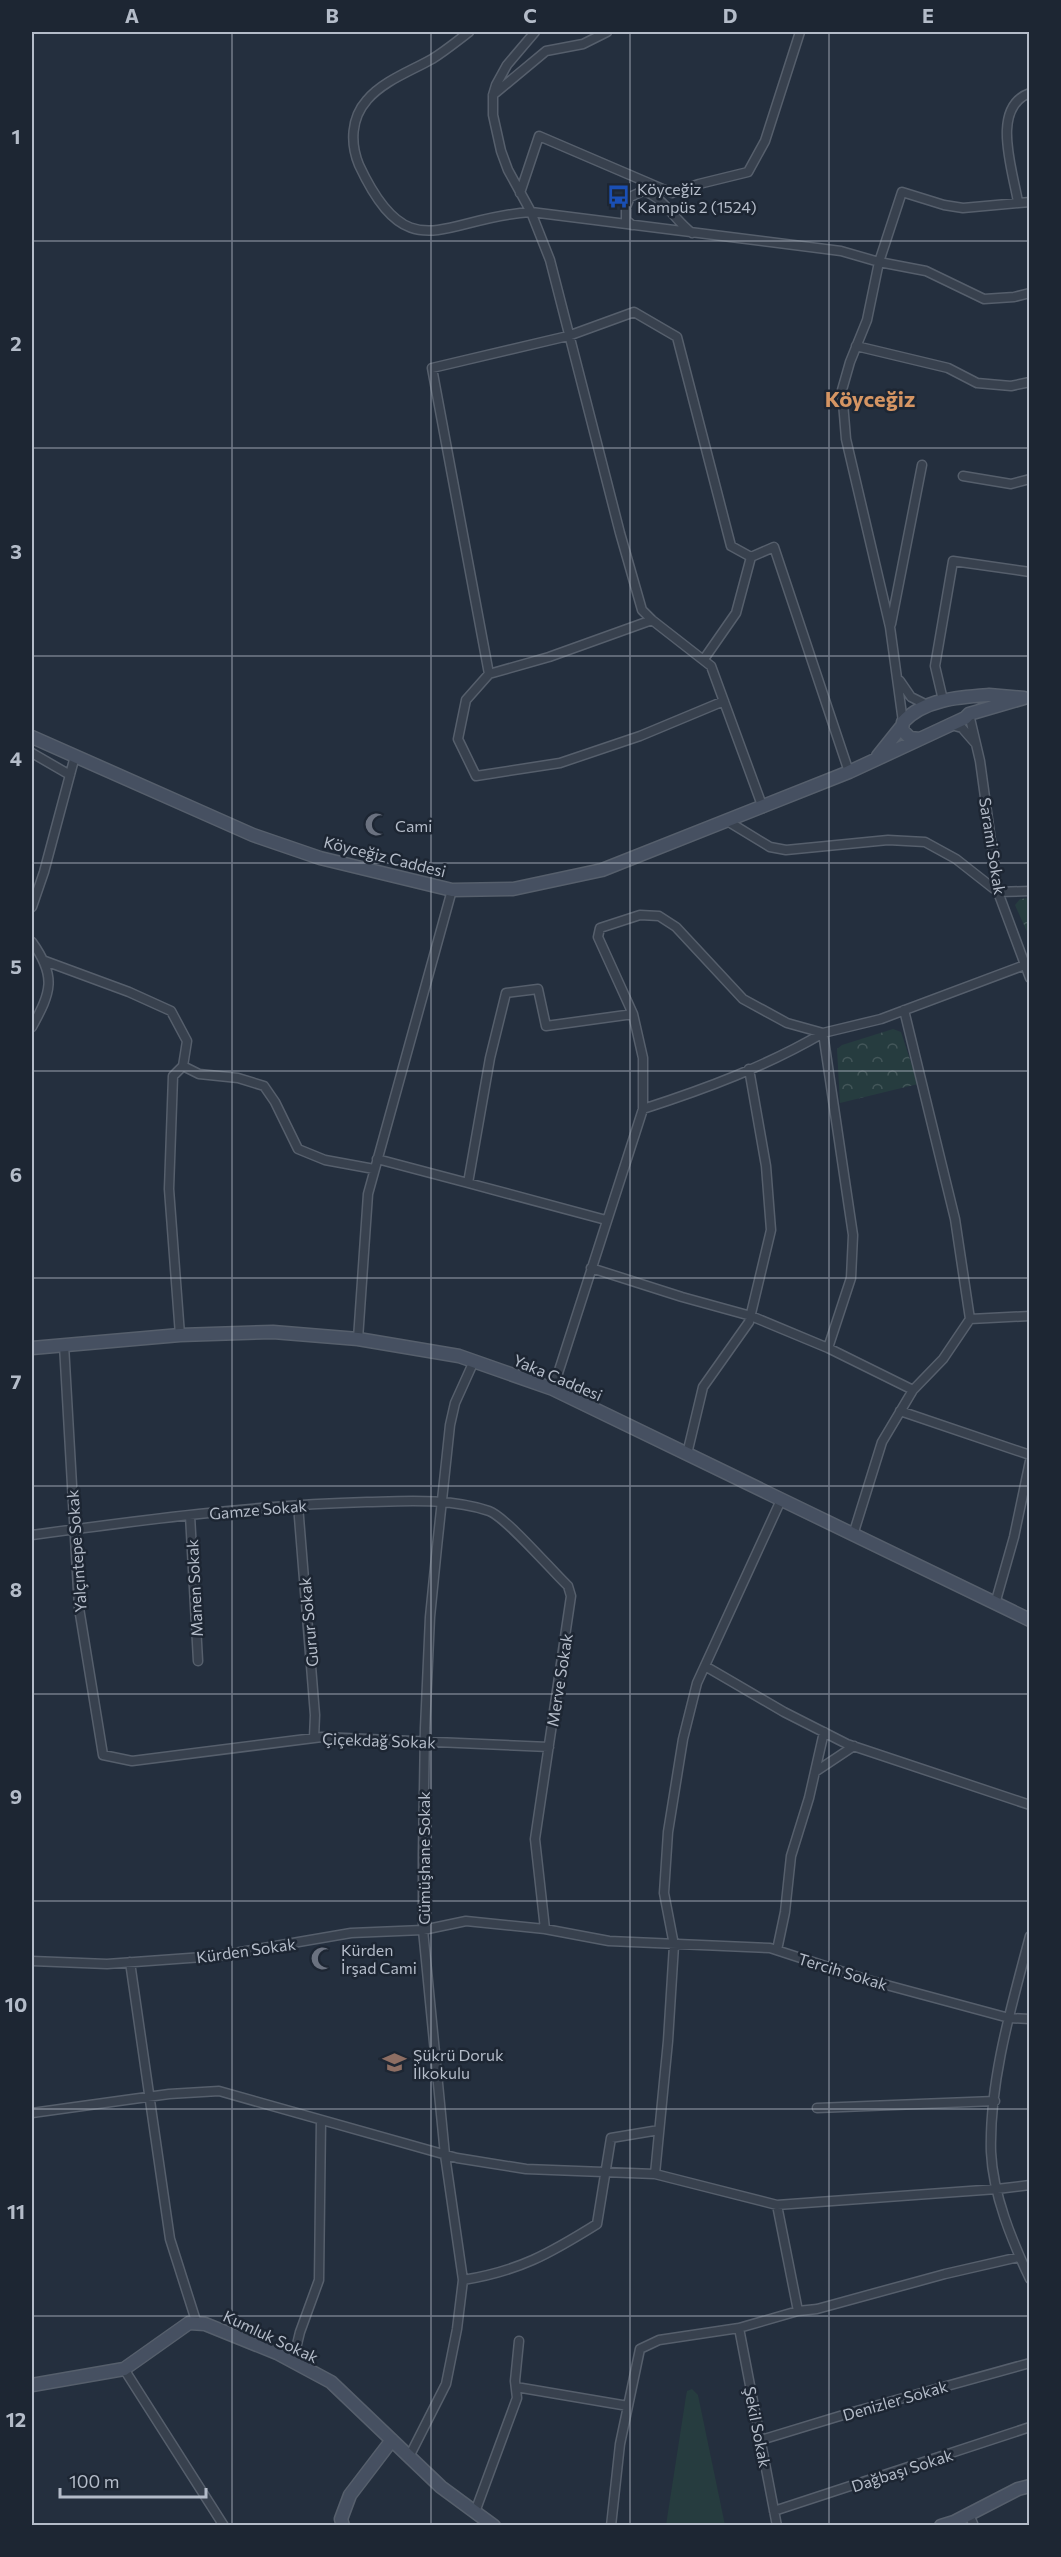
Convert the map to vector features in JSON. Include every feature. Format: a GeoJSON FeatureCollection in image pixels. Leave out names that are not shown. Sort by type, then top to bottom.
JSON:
{"type":"FeatureCollection","features":[{"type":"Feature","properties":{"kind":"street"},"geometry":{"type":"LineString","coordinates":[[469,32],[432,58],[377,90],[367,100],[354,125],[356,156],[383,207],[393,218],[414,229],[438,230],[508,214],[531,212],[693,234],[841,250],[879,262],[926,271],[984,299],[1014,297],[1029,293]]}},
{"type":"Feature","properties":{"kind":"street"},"geometry":{"type":"LineString","coordinates":[[535,32],[507,65],[493,95],[493,115],[501,151],[531,212],[550,260],[568,336],[642,610],[711,666],[763,808]]}},
{"type":"Feature","properties":{"kind":"street"},"geometry":{"type":"LineString","coordinates":[[493,95],[546,51],[583,44],[607,32]]}},
{"type":"Feature","properties":{"kind":"street"},"geometry":{"type":"LineString","coordinates":[[520,193],[539,136],[649,188],[672,193],[748,172],[765,141],[800,32]]}},
{"type":"Feature","properties":{"kind":"street"},"geometry":{"type":"LineString","coordinates":[[1018,202],[1006,120],[1012,105],[1029,93]]}},
{"type":"Feature","properties":{"kind":"street"},"geometry":{"type":"LineString","coordinates":[[636,226],[628,223],[625,217],[627,202],[636,193],[649,188]]}},
{"type":"Feature","properties":{"kind":"street"},"geometry":{"type":"LineString","coordinates":[[649,188],[693,234]]}},
{"type":"Feature","properties":{"kind":"street"},"geometry":{"type":"LineString","coordinates":[[920,739],[907,737],[902,724],[890,627],[846,439],[842,390],[867,320],[879,262],[902,192],[944,205],[963,208],[1029,202]]}},
{"type":"Feature","properties":{"kind":"street"},"geometry":{"type":"LineString","coordinates":[[489,674],[432,368],[568,336],[634,312],[677,338],[730,546],[751,557]]}},
{"type":"Feature","properties":{"kind":"street"},"geometry":{"type":"LineString","coordinates":[[856,346],[948,368],[977,383],[1011,386],[1029,382]]}},
{"type":"Feature","properties":{"kind":"street"},"geometry":{"type":"LineString","coordinates":[[890,627],[922,465]]}},
{"type":"Feature","properties":{"kind":"street"},"geometry":{"type":"LineString","coordinates":[[963,476],[1011,483],[1029,479]]}},
{"type":"Feature","properties":{"kind":"street"},"geometry":{"type":"LineString","coordinates":[[751,557],[774,547],[849,772]]}},
{"type":"Feature","properties":{"kind":"street"},"geometry":{"type":"LineString","coordinates":[[704,659],[736,613],[751,557]]}},
{"type":"Feature","properties":{"kind":"street"},"geometry":{"type":"LineString","coordinates":[[943,700],[935,666],[953,561],[1029,572]]}},
{"type":"Feature","properties":{"kind":"street"},"geometry":{"type":"LineString","coordinates":[[652,620],[549,657],[489,674],[466,700],[459,738],[476,776],[560,763],[640,736],[724,701]]}},
{"type":"Feature","properties":{"kind":"street"},"geometry":{"type":"LineString","coordinates":[[897,675],[911,697],[928,706]]}},
{"type":"Feature","properties":{"kind":"street"},"geometry":{"type":"LineString","coordinates":[[958,698],[989,695],[1027,697]]}},
{"type":"Feature","properties":{"kind":"street"},"geometry":{"type":"LineString","coordinates":[[958,698],[969,704],[969,714],[1027,697]]}},
{"type":"Feature","properties":{"kind":"street","name":"Köyceğiz Caddesi"},"geometry":{"type":"LineString","coordinates":[[876,760],[902,724],[913,713],[943,700],[958,698]]}},
{"type":"Feature","properties":{"kind":"street","name":"Köyceğiz Caddesi"},"geometry":{"type":"LineString","coordinates":[[32,737],[253,835],[320,858],[452,890],[513,889],[602,870],[729,822],[876,760],[951,725],[969,714]]}},
{"type":"Feature","properties":{"kind":"street","name":"Sarami Sokak"},"geometry":{"type":"LineString","coordinates":[[969,714],[978,746],[998,892],[1027,964],[1029,978]]}},
{"type":"Feature","properties":{"kind":"street"},"geometry":{"type":"LineString","coordinates":[[951,725],[958,726],[966,732],[978,746]]}},
{"type":"Feature","properties":{"kind":"street"},"geometry":{"type":"LineString","coordinates":[[32,753],[70,775]]}},
{"type":"Feature","properties":{"kind":"street"},"geometry":{"type":"LineString","coordinates":[[32,907],[75,756]]}},
{"type":"Feature","properties":{"kind":"street"},"geometry":{"type":"LineString","coordinates":[[729,822],[770,847],[786,850],[888,840],[925,842],[956,859],[998,892],[1029,891]]}},
{"type":"Feature","properties":{"kind":"street"},"geometry":{"type":"LineString","coordinates":[[358,1339],[368,1194],[452,890]]}},
{"type":"Feature","properties":{"kind":"street"},"geometry":{"type":"LineString","coordinates":[[553,1389],[643,1109],[643,1058],[633,1014],[598,937],[600,928],[640,915],[659,916],[676,927],[743,999],[787,1023],[823,1033]]}},
{"type":"Feature","properties":{"kind":"street"},"geometry":{"type":"LineString","coordinates":[[32,942],[45,961],[50,987],[32,1027]]}},
{"type":"Feature","properties":{"kind":"street"},"geometry":{"type":"LineString","coordinates":[[45,961],[129,992],[171,1011],[187,1041],[183,1066],[173,1076],[169,1188],[180,1335]]}},
{"type":"Feature","properties":{"kind":"street"},"geometry":{"type":"LineString","coordinates":[[643,1109],[749,1070],[795,1050],[823,1033],[881,1019],[1027,964]]}},
{"type":"Feature","properties":{"kind":"street"},"geometry":{"type":"LineString","coordinates":[[468,1184],[490,1058],[506,993],[538,989],[546,1026],[633,1014]]}},
{"type":"Feature","properties":{"kind":"street"},"geometry":{"type":"LineString","coordinates":[[853,1535],[882,1442],[913,1390],[943,1359],[970,1319],[955,1219],[904,1010]]}},
{"type":"Feature","properties":{"kind":"street"},"geometry":{"type":"LineString","coordinates":[[823,1033],[853,1235],[851,1278],[828,1348]]}},
{"type":"Feature","properties":{"kind":"street"},"geometry":{"type":"LineString","coordinates":[[183,1066],[199,1074],[238,1078],[264,1086],[275,1102],[298,1149],[325,1160],[374,1169]]}},
{"type":"Feature","properties":{"kind":"street"},"geometry":{"type":"LineString","coordinates":[[687,1454],[703,1387],[718,1369],[749,1322],[771,1230],[766,1166],[749,1070]]}},
{"type":"Feature","properties":{"kind":"street"},"geometry":{"type":"LineString","coordinates":[[377,1159],[606,1220]]}},
{"type":"Feature","properties":{"kind":"street"},"geometry":{"type":"LineString","coordinates":[[591,1268],[751,1316],[828,1348],[913,1390]]}},
{"type":"Feature","properties":{"kind":"street"},"geometry":{"type":"LineString","coordinates":[[970,1319],[1029,1316]]}},
{"type":"Feature","properties":{"kind":"street","name":"Yaka Caddesi"},"geometry":{"type":"LineString","coordinates":[[32,1348],[180,1335],[273,1332],[358,1339],[459,1356],[553,1389],[1029,1620]]}},
{"type":"Feature","properties":{"kind":"street","name":"Yalçıntepe Sokak"},"geometry":{"type":"LineString","coordinates":[[64,1345],[79,1608],[103,1755]]}},
{"type":"Feature","properties":{"kind":"street","name":"Gümüşhane Sokak"},"geometry":{"type":"LineString","coordinates":[[409,2457],[446,2384],[457,2329],[463,2280],[446,2155],[423,1930],[424,1742],[430,1617],[450,1425],[455,1403],[474,1361]]}},
{"type":"Feature","properties":{"kind":"street"},"geometry":{"type":"LineString","coordinates":[[900,1411],[1029,1455]]}},
{"type":"Feature","properties":{"kind":"street"},"geometry":{"type":"LineString","coordinates":[[995,1604],[1014,1537],[1029,1461]]}},
{"type":"Feature","properties":{"kind":"street"},"geometry":{"type":"LineString","coordinates":[[655,2174],[668,2040],[674,1945],[664,1893],[668,1832],[682,1738],[697,1683],[781,1500]]}},
{"type":"Feature","properties":{"kind":"street","name":"Gamze Sokak"},"geometry":{"type":"LineString","coordinates":[[32,1535],[190,1515],[298,1505],[426,1501],[442,1503]]}},
{"type":"Feature","properties":{"kind":"street","name":"Merve Sokak"},"geometry":{"type":"LineString","coordinates":[[442,1503],[491,1512],[517,1533],[568,1586],[570,1611],[535,1839],[545,1929]]}},
{"type":"Feature","properties":{"kind":"street","name":"Gurur Sokak"},"geometry":{"type":"LineString","coordinates":[[298,1505],[315,1715],[314,1738]]}},
{"type":"Feature","properties":{"kind":"street","name":"Manen Sokak"},"geometry":{"type":"LineString","coordinates":[[190,1515],[198,1661]]}},
{"type":"Feature","properties":{"kind":"street"},"geometry":{"type":"LineString","coordinates":[[705,1666],[824,1732],[854,1746],[1029,1805]]}},
{"type":"Feature","properties":{"kind":"street"},"geometry":{"type":"LineString","coordinates":[[777,1950],[785,1912],[791,1856],[824,1732]]}},
{"type":"Feature","properties":{"kind":"street","name":"Çiçekdağ Sokak"},"geometry":{"type":"LineString","coordinates":[[103,1755],[132,1761],[314,1738],[549,1747]]}},
{"type":"Feature","properties":{"kind":"street"},"geometry":{"type":"LineString","coordinates":[[815,1772],[854,1746]]}},
{"type":"Feature","properties":{"kind":"street","name":"Kürden Sokak"},"geometry":{"type":"LineString","coordinates":[[32,1961],[106,1964],[217,1956],[351,1934],[423,1930],[466,1921],[545,1929],[609,1941],[674,1945]]}},
{"type":"Feature","properties":{"kind":"street"},"geometry":{"type":"LineString","coordinates":[[1029,1935],[1008,2018],[995,2101],[992,2152],[997,2189],[1019,2257],[1029,2279]]}},
{"type":"Feature","properties":{"kind":"street","name":"Tercih Sokak"},"geometry":{"type":"LineString","coordinates":[[674,1945],[777,1950],[868,1980],[1008,2018],[1029,2019]]}},
{"type":"Feature","properties":{"kind":"street"},"geometry":{"type":"LineString","coordinates":[[130,1962],[170,2239],[197,2324]]}},
{"type":"Feature","properties":{"kind":"street"},"geometry":{"type":"LineString","coordinates":[[32,2113],[150,2097],[219,2091],[446,2155],[526,2169],[655,2174],[777,2205],[1029,2185]]}},
{"type":"Feature","properties":{"kind":"street"},"geometry":{"type":"LineString","coordinates":[[817,2108],[995,2101]]}},
{"type":"Feature","properties":{"kind":"street"},"geometry":{"type":"LineString","coordinates":[[293,2361],[300,2332],[319,2280],[321,2120]]}},
{"type":"Feature","properties":{"kind":"street"},"geometry":{"type":"LineString","coordinates":[[463,2280],[492,2275],[529,2264],[597,2224],[611,2138],[659,2130]]}},
{"type":"Feature","properties":{"kind":"street"},"geometry":{"type":"LineString","coordinates":[[777,2205],[798,2311]]}},
{"type":"Feature","properties":{"kind":"street"},"geometry":{"type":"LineString","coordinates":[[611,2526],[620,2444],[639,2349],[658,2340],[739,2328],[798,2311],[816,2309],[945,2274],[1019,2257]]}},
{"type":"Feature","properties":{"kind":"street","name":"Kumluk Sokak"},"geometry":{"type":"LineString","coordinates":[[32,2385],[124,2369],[189,2323],[215,2328],[293,2361],[331,2382],[441,2487],[494,2526]]}},
{"type":"Feature","properties":{"kind":"street","name":"Şekil Sokak"},"geometry":{"type":"LineString","coordinates":[[739,2328],[777,2526]]}},
{"type":"Feature","properties":{"kind":"street"},"geometry":{"type":"LineString","coordinates":[[475,2512],[517,2398],[519,2341]]}},
{"type":"Feature","properties":{"kind":"street","name":"Denizler Sokak"},"geometry":{"type":"LineString","coordinates":[[761,2440],[1029,2363]]}},
{"type":"Feature","properties":{"kind":"street"},"geometry":{"type":"LineString","coordinates":[[124,2369],[224,2526]]}},
{"type":"Feature","properties":{"kind":"street"},"geometry":{"type":"LineString","coordinates":[[516,2387],[628,2406]]}},
{"type":"Feature","properties":{"kind":"street","name":"Dağbaşı Sokak"},"geometry":{"type":"LineString","coordinates":[[774,2511],[1029,2427]]}},
{"type":"Feature","properties":{"kind":"street"},"geometry":{"type":"LineString","coordinates":[[343,2526],[341,2518],[350,2495],[392,2440]]}},
{"type":"Feature","properties":{"kind":"street"},"geometry":{"type":"LineString","coordinates":[[941,2526],[972,2520],[1018,2489],[1029,2486]]}},
{"type":"Feature","properties":{"kind":"green space"},"geometry":{"type":"Polygon","coordinates":[[[1030,898],[1029,936],[1015,905],[1020,899],[1030,898]]]}},
{"type":"Feature","properties":{"kind":"green space"},"geometry":{"type":"Polygon","coordinates":[[[893,1029],[901,1032],[918,1084],[840,1103],[837,1049],[842,1045],[893,1029]]]}},
{"type":"Feature","properties":{"kind":"green space"},"geometry":{"type":"Polygon","coordinates":[[[692,2389],[698,2395],[725,2525],[666,2525],[686,2396],[687,2391],[692,2389]]]}},
{"type":"Feature","properties":{"kind":"place","name":"Köyceğiz Kampüs 2 (1524)"},"geometry":{"type":"Point","coordinates":[619,197]}},
{"type":"Feature","properties":{"kind":"place","name":"Cami"},"geometry":{"type":"Point","coordinates":[377,825]}},
{"type":"Feature","properties":{"kind":"place","name":"Kürden İrşad Cami"},"geometry":{"type":"Point","coordinates":[323,1958]}},
{"type":"Feature","properties":{"kind":"place","name":"Şükrü Doruk İlkokulu"},"geometry":{"type":"Point","coordinates":[395,2063]}},
{"type":"Feature","properties":{"kind":"district","name":"Köyceğiz"},"geometry":{"type":"Point","coordinates":[870,398]}}]}
